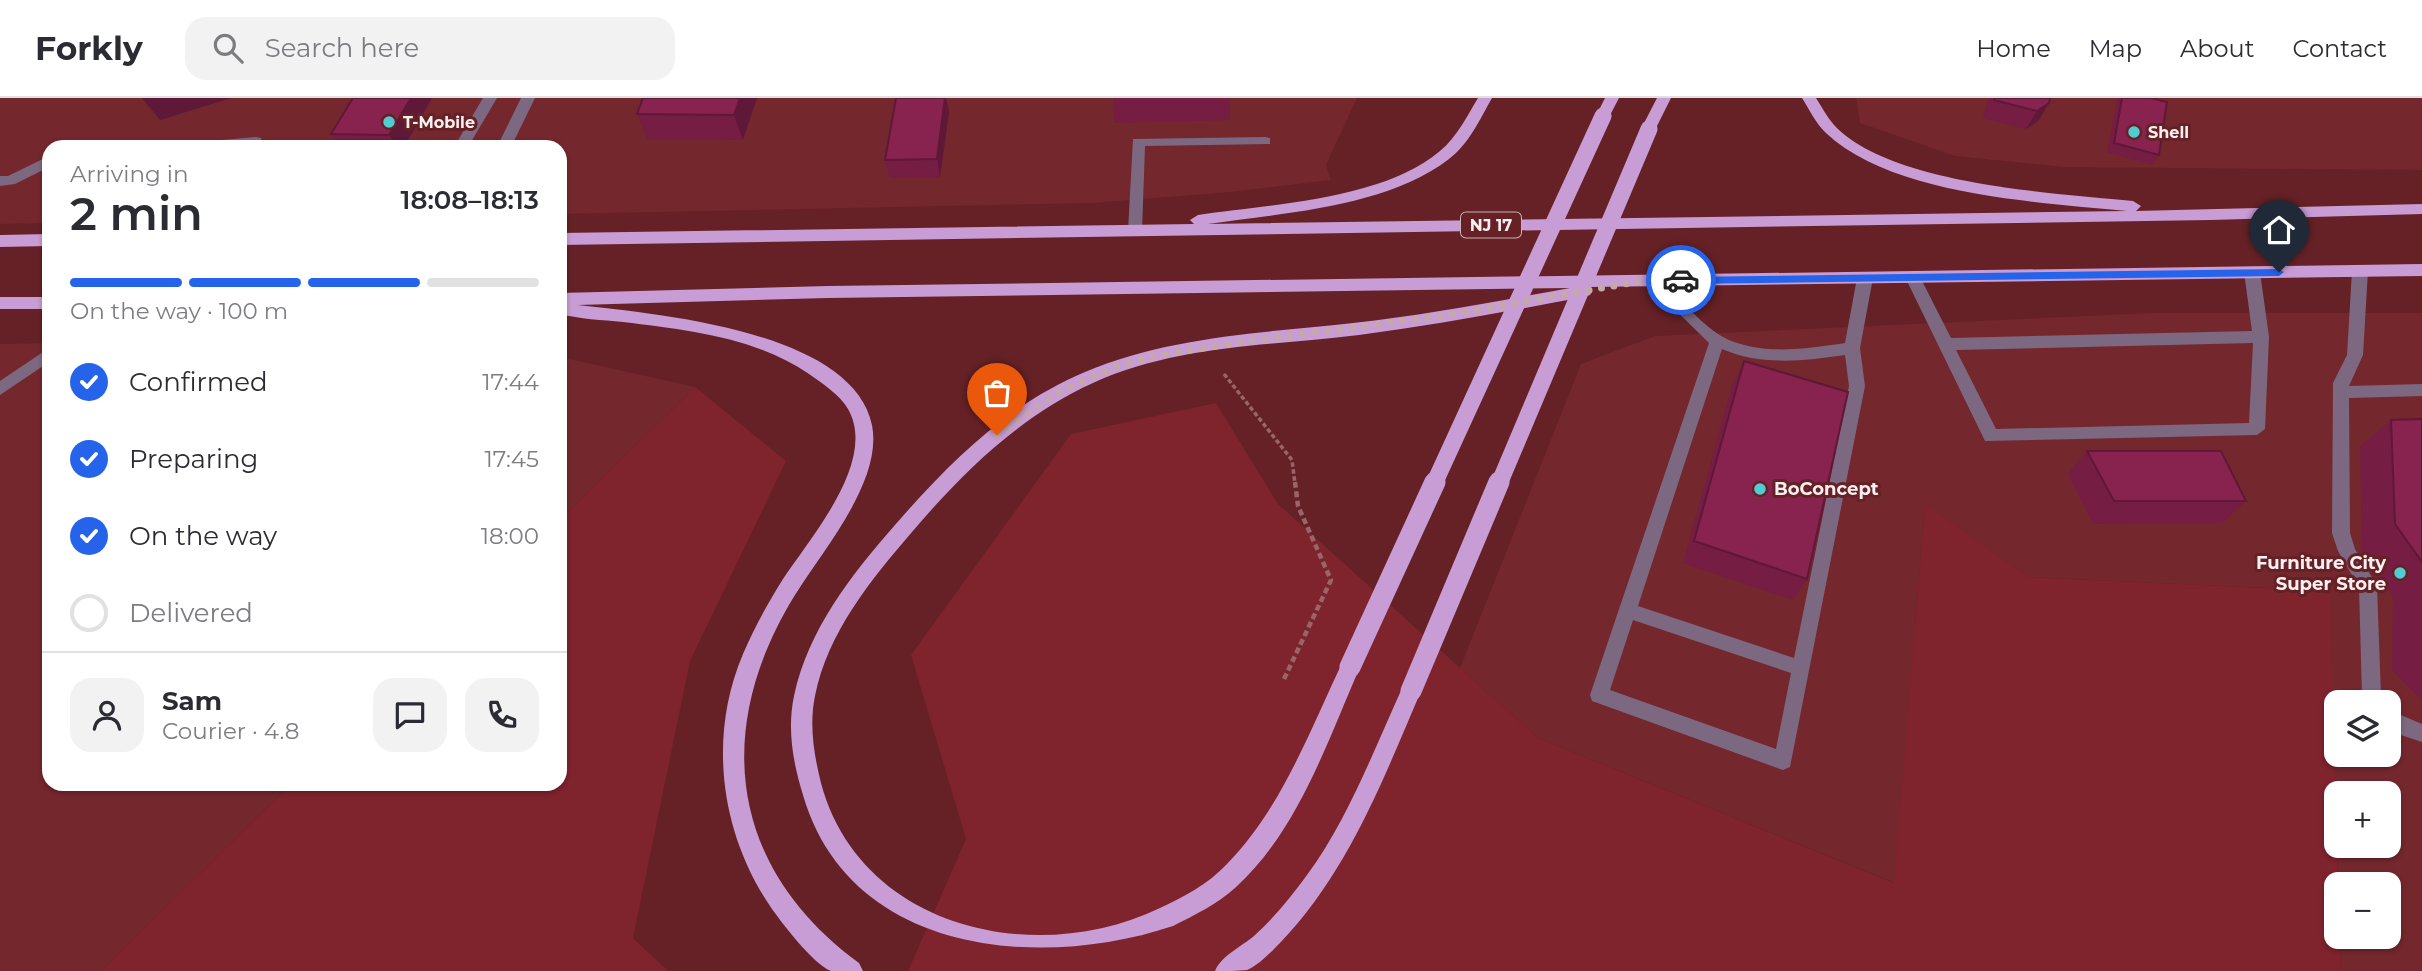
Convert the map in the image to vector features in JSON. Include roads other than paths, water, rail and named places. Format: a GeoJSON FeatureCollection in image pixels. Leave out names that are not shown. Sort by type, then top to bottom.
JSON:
{"type":"FeatureCollection","features":[{"type":"Feature","properties":{"kind":"highway"},"geometry":{"type":"LineString","coordinates":[[1135,230],[1355,194],[1405,178],[1445,155],[1459,140],[1485,98]]}},
{"type":"Feature","properties":{"kind":"highway"},"geometry":{"type":"LineString","coordinates":[[1612,98],[1603,116],[1350,667],[1304,767],[1266,835],[1235,873],[1199,901],[1161,923],[1117,939],[1036,949],[998,946],[965,938],[902,911],[856,870],[832,839],[816,808],[801,734],[804,697],[827,633],[878,557],[942,485],[1007,428],[1059,392],[1099,373],[1154,356],[1455,314],[1648,281]]}},
{"type":"Feature","properties":{"kind":"highway"},"geometry":{"type":"LineString","coordinates":[[1227,971],[1278,930],[1313,887],[1345,833],[1411,691],[1664,98]]}},
{"type":"Feature","properties":{"kind":"highway"},"geometry":{"type":"LineString","coordinates":[[1809,98],[1819,115],[1849,143],[1879,161],[1911,174],[1961,185],[2211,215]]}},
{"type":"Feature","properties":{"kind":"highway","name":"NJ 17"},"geometry":{"type":"LineString","coordinates":[[567,239],[2211,215],[2422,209]]}},
{"type":"Feature","properties":{"kind":"highway"},"geometry":{"type":"LineString","coordinates":[[0,241],[42,240]]}},
{"type":"Feature","properties":{"kind":"highway"},"geometry":{"type":"LineString","coordinates":[[567,299],[828,292],[2422,270]]}},
{"type":"Feature","properties":{"kind":"highway"},"geometry":{"type":"LineString","coordinates":[[0,303],[42,303]]}},
{"type":"Feature","properties":{"kind":"highway"},"geometry":{"type":"LineString","coordinates":[[567,309],[705,328],[770,346],[800,359],[826,376],[851,397],[862,420],[863,449],[857,476],[773,616],[754,653],[741,690],[733,730],[733,773],[741,815],[755,858],[774,896],[804,933],[851,971]]}},
{"type":"Feature","properties":{"kind":"street"},"geometry":{"type":"LineString","coordinates":[[465,140],[490,98]]}},
{"type":"Feature","properties":{"kind":"street"},"geometry":{"type":"LineString","coordinates":[[507,140],[528,98]]}},
{"type":"Feature","properties":{"kind":"street"},"geometry":{"type":"LineString","coordinates":[[1135,230],[1138,142],[1265,141]]}},
{"type":"Feature","properties":{"kind":"street"},"geometry":{"type":"LineString","coordinates":[[0,195],[5,181],[42,164]]}},
{"type":"Feature","properties":{"kind":"street"},"geometry":{"type":"LineString","coordinates":[[2360,271],[2355,355],[2341,383],[2341,533],[2347,551],[2368,586],[2372,690]]}},
{"type":"Feature","properties":{"kind":"street"},"geometry":{"type":"LineString","coordinates":[[1913,277],[1991,436],[2257,429],[2261,337],[2252,272]]}},
{"type":"Feature","properties":{"kind":"street"},"geometry":{"type":"LineString","coordinates":[[1717,341],[1598,695],[1783,761],[1857,386],[1852,348],[1866,278]]}},
{"type":"Feature","properties":{"kind":"street"},"geometry":{"type":"LineString","coordinates":[[1648,281],[1717,341],[1756,353],[1810,355],[1852,348]]}},
{"type":"Feature","properties":{"kind":"street"},"geometry":{"type":"LineString","coordinates":[[1946,344],[2261,337]]}},
{"type":"Feature","properties":{"kind":"street"},"geometry":{"type":"LineString","coordinates":[[1,390],[42,359]]}},
{"type":"Feature","properties":{"kind":"street"},"geometry":{"type":"LineString","coordinates":[[2341,392],[2422,390]]}},
{"type":"Feature","properties":{"kind":"street"},"geometry":{"type":"LineString","coordinates":[[1627,610],[1801,668]]}},
{"type":"Feature","properties":{"kind":"street"},"geometry":{"type":"LineString","coordinates":[[2401,726],[2422,733]]}},
{"type":"Feature","properties":{"kind":"place","name":"T-Mobile"},"geometry":{"type":"Point","coordinates":[389,122]}},
{"type":"Feature","properties":{"kind":"place","name":"Shell"},"geometry":{"type":"Point","coordinates":[2134,132]}},
{"type":"Feature","properties":{"kind":"place","name":"BoConcept"},"geometry":{"type":"Point","coordinates":[1760,489]}},
{"type":"Feature","properties":{"kind":"place","name":"Furniture City Super Store"},"geometry":{"type":"Point","coordinates":[2400,573]}}]}
